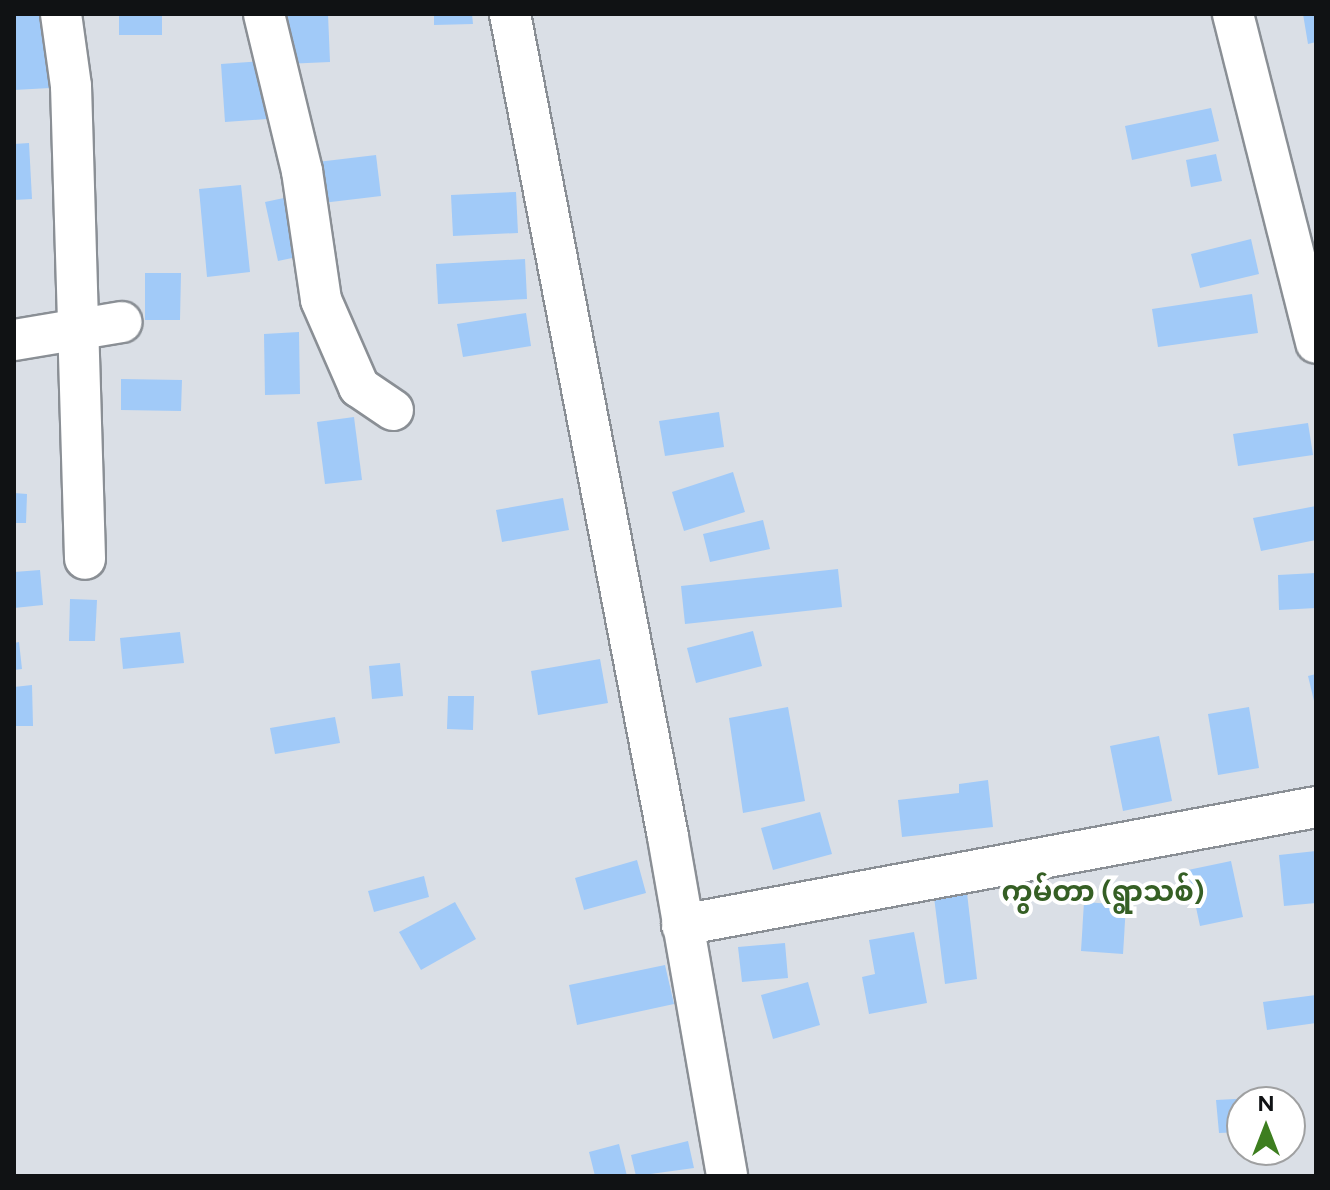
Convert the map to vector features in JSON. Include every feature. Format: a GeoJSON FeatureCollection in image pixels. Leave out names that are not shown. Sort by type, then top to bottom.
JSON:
{"type":"FeatureCollection","features":[{"type":"Feature","properties":{"kind":"street"},"geometry":{"type":"LineString","coordinates":[[61,14],[71,86],[85,559]]}},
{"type":"Feature","properties":{"kind":"street"},"geometry":{"type":"LineString","coordinates":[[264,14],[302,171],[321,300],[359,387],[393,410]]}},
{"type":"Feature","properties":{"kind":"street"},"geometry":{"type":"LineString","coordinates":[[510,14],[727,1176]]}},
{"type":"Feature","properties":{"kind":"street"},"geometry":{"type":"LineString","coordinates":[[1233,14],[1316,343]]}},
{"type":"Feature","properties":{"kind":"street"},"geometry":{"type":"LineString","coordinates":[[14,340],[121,322]]}},
{"type":"Feature","properties":{"kind":"street"},"geometry":{"type":"LineString","coordinates":[[682,925],[1316,807]]}},
{"type":"Feature","properties":{"kind":"building"},"geometry":{"type":"Polygon","coordinates":[[[14,14],[46,14],[50,88],[14,90],[14,14]]]}},
{"type":"Feature","properties":{"kind":"building"},"geometry":{"type":"Polygon","coordinates":[[[119,14],[162,14],[162,35],[119,35],[119,14]]]}},
{"type":"Feature","properties":{"kind":"building"},"geometry":{"type":"Polygon","coordinates":[[[283,14],[328,14],[330,62],[285,64],[283,14]]]}},
{"type":"Feature","properties":{"kind":"building"},"geometry":{"type":"Polygon","coordinates":[[[434,14],[472,14],[473,24],[434,25],[434,14]]]}},
{"type":"Feature","properties":{"kind":"building"},"geometry":{"type":"Polygon","coordinates":[[[1303,14],[1316,14],[1316,42],[1308,44],[1303,14]]]}},
{"type":"Feature","properties":{"kind":"building"},"geometry":{"type":"Polygon","coordinates":[[[263,61],[267,119],[225,122],[221,64],[263,61]]]}},
{"type":"Feature","properties":{"kind":"building"},"geometry":{"type":"Polygon","coordinates":[[[1211,108],[1219,141],[1132,160],[1125,126],[1211,108]]]}},
{"type":"Feature","properties":{"kind":"building"},"geometry":{"type":"Polygon","coordinates":[[[29,143],[32,199],[14,200],[14,144],[29,143]]]}},
{"type":"Feature","properties":{"kind":"building"},"geometry":{"type":"Polygon","coordinates":[[[1216,154],[1222,181],[1191,187],[1186,160],[1216,154]]]}},
{"type":"Feature","properties":{"kind":"building"},"geometry":{"type":"Polygon","coordinates":[[[376,155],[381,196],[314,204],[309,163],[376,155]]]}},
{"type":"Feature","properties":{"kind":"building"},"geometry":{"type":"Polygon","coordinates":[[[241,185],[250,272],[207,277],[199,189],[241,185]]]}},
{"type":"Feature","properties":{"kind":"building"},"geometry":{"type":"Polygon","coordinates":[[[516,192],[518,233],[453,236],[451,195],[516,192]]]}},
{"type":"Feature","properties":{"kind":"building"},"geometry":{"type":"Polygon","coordinates":[[[298,195],[311,254],[278,261],[265,202],[298,195]]]}},
{"type":"Feature","properties":{"kind":"building"},"geometry":{"type":"Polygon","coordinates":[[[1251,239],[1259,274],[1200,288],[1191,254],[1251,239]]]}},
{"type":"Feature","properties":{"kind":"building"},"geometry":{"type":"Polygon","coordinates":[[[525,259],[527,299],[438,304],[436,264],[525,259]]]}},
{"type":"Feature","properties":{"kind":"building"},"geometry":{"type":"Polygon","coordinates":[[[145,273],[181,273],[180,320],[145,320],[145,273]]]}},
{"type":"Feature","properties":{"kind":"building"},"geometry":{"type":"Polygon","coordinates":[[[1252,294],[1258,333],[1158,347],[1152,309],[1252,294]]]}},
{"type":"Feature","properties":{"kind":"building"},"geometry":{"type":"Polygon","coordinates":[[[526,313],[531,346],[463,357],[457,324],[526,313]]]}},
{"type":"Feature","properties":{"kind":"building"},"geometry":{"type":"Polygon","coordinates":[[[299,332],[300,394],[265,395],[264,334],[299,332]]]}},
{"type":"Feature","properties":{"kind":"building"},"geometry":{"type":"Polygon","coordinates":[[[121,379],[182,380],[181,411],[121,410],[121,379]]]}},
{"type":"Feature","properties":{"kind":"building"},"geometry":{"type":"Polygon","coordinates":[[[719,412],[724,447],[665,456],[659,421],[719,412]]]}},
{"type":"Feature","properties":{"kind":"building"},"geometry":{"type":"Polygon","coordinates":[[[354,417],[362,480],[325,484],[317,422],[354,417]]]}},
{"type":"Feature","properties":{"kind":"building"},"geometry":{"type":"Polygon","coordinates":[[[1308,423],[1313,455],[1238,466],[1233,434],[1308,423]]]}},
{"type":"Feature","properties":{"kind":"building"},"geometry":{"type":"Polygon","coordinates":[[[733,472],[745,512],[684,531],[672,492],[733,472]]]}},
{"type":"Feature","properties":{"kind":"building"},"geometry":{"type":"Polygon","coordinates":[[[14,493],[27,494],[26,523],[14,523],[14,493]]]}},
{"type":"Feature","properties":{"kind":"building"},"geometry":{"type":"Polygon","coordinates":[[[563,498],[569,530],[502,542],[496,510],[563,498]]]}},
{"type":"Feature","properties":{"kind":"building"},"geometry":{"type":"Polygon","coordinates":[[[1316,506],[1316,540],[1261,551],[1253,518],[1316,506]]]}},
{"type":"Feature","properties":{"kind":"building"},"geometry":{"type":"Polygon","coordinates":[[[763,520],[770,549],[710,562],[703,534],[763,520]]]}},
{"type":"Feature","properties":{"kind":"building"},"geometry":{"type":"Polygon","coordinates":[[[838,569],[842,607],[685,624],[681,586],[838,569]]]}},
{"type":"Feature","properties":{"kind":"building"},"geometry":{"type":"Polygon","coordinates":[[[40,570],[43,605],[14,608],[14,572],[40,570]]]}},
{"type":"Feature","properties":{"kind":"building"},"geometry":{"type":"Polygon","coordinates":[[[1316,573],[1316,608],[1279,610],[1278,575],[1316,573]]]}},
{"type":"Feature","properties":{"kind":"building"},"geometry":{"type":"Polygon","coordinates":[[[70,599],[97,600],[95,641],[69,641],[70,599]]]}},
{"type":"Feature","properties":{"kind":"building"},"geometry":{"type":"Polygon","coordinates":[[[753,631],[762,666],[696,683],[687,648],[753,631]]]}},
{"type":"Feature","properties":{"kind":"building"},"geometry":{"type":"Polygon","coordinates":[[[180,632],[184,663],[123,669],[120,638],[180,632]]]}},
{"type":"Feature","properties":{"kind":"building"},"geometry":{"type":"Polygon","coordinates":[[[19,642],[22,669],[14,670],[14,643],[19,642]]]}},
{"type":"Feature","properties":{"kind":"building"},"geometry":{"type":"Polygon","coordinates":[[[600,659],[608,703],[538,715],[531,671],[600,659]]]}},
{"type":"Feature","properties":{"kind":"building"},"geometry":{"type":"Polygon","coordinates":[[[400,663],[403,696],[372,699],[369,666],[400,663]]]}},
{"type":"Feature","properties":{"kind":"building"},"geometry":{"type":"Polygon","coordinates":[[[1316,674],[1316,705],[1315,705],[1308,676],[1316,674]]]}},
{"type":"Feature","properties":{"kind":"building"},"geometry":{"type":"Polygon","coordinates":[[[32,685],[33,726],[14,726],[14,687],[32,685]]]}},
{"type":"Feature","properties":{"kind":"building"},"geometry":{"type":"Polygon","coordinates":[[[448,696],[474,696],[473,730],[447,729],[448,696]]]}},
{"type":"Feature","properties":{"kind":"building"},"geometry":{"type":"Polygon","coordinates":[[[788,707],[805,801],[743,813],[729,718],[788,707]]]}},
{"type":"Feature","properties":{"kind":"building"},"geometry":{"type":"Polygon","coordinates":[[[1249,707],[1259,768],[1218,775],[1208,714],[1249,707]]]}},
{"type":"Feature","properties":{"kind":"building"},"geometry":{"type":"Polygon","coordinates":[[[335,717],[340,743],[275,754],[270,728],[335,717]]]}},
{"type":"Feature","properties":{"kind":"building"},"geometry":{"type":"Polygon","coordinates":[[[1159,736],[1172,801],[1123,811],[1110,746],[1159,736]]]}},
{"type":"Feature","properties":{"kind":"building"},"geometry":{"type":"Polygon","coordinates":[[[988,780],[993,827],[902,837],[898,800],[959,793],[959,784],[988,780]]]}},
{"type":"Feature","properties":{"kind":"building"},"geometry":{"type":"Polygon","coordinates":[[[820,812],[832,854],[773,870],[761,828],[820,812]]]}},
{"type":"Feature","properties":{"kind":"building"},"geometry":{"type":"Polygon","coordinates":[[[1316,851],[1316,903],[1284,906],[1279,855],[1316,851]]]}},
{"type":"Feature","properties":{"kind":"building"},"geometry":{"type":"Polygon","coordinates":[[[637,860],[646,893],[584,910],[575,878],[637,860]]]}},
{"type":"Feature","properties":{"kind":"building"},"geometry":{"type":"Polygon","coordinates":[[[1231,861],[1243,917],[1200,926],[1188,870],[1231,861]]]}},
{"type":"Feature","properties":{"kind":"building"},"geometry":{"type":"Polygon","coordinates":[[[424,876],[429,897],[374,912],[368,891],[424,876]]]}},
{"type":"Feature","properties":{"kind":"building"},"geometry":{"type":"Polygon","coordinates":[[[967,893],[977,979],[945,984],[934,897],[967,893]]]}},
{"type":"Feature","properties":{"kind":"building"},"geometry":{"type":"Polygon","coordinates":[[[455,902],[476,939],[421,970],[399,932],[455,902]]]}},
{"type":"Feature","properties":{"kind":"building"},"geometry":{"type":"Polygon","coordinates":[[[1084,902],[1126,905],[1123,954],[1081,951],[1084,902]]]}},
{"type":"Feature","properties":{"kind":"building"},"geometry":{"type":"Polygon","coordinates":[[[914,932],[927,1003],[869,1014],[862,977],[875,974],[869,940],[914,932]]]}},
{"type":"Feature","properties":{"kind":"building"},"geometry":{"type":"Polygon","coordinates":[[[785,943],[788,978],[742,982],[738,947],[785,943]]]}},
{"type":"Feature","properties":{"kind":"building"},"geometry":{"type":"Polygon","coordinates":[[[665,965],[674,1004],[577,1025],[569,985],[665,965]]]}},
{"type":"Feature","properties":{"kind":"building"},"geometry":{"type":"Polygon","coordinates":[[[808,982],[820,1025],[773,1039],[761,995],[808,982]]]}},
{"type":"Feature","properties":{"kind":"building"},"geometry":{"type":"Polygon","coordinates":[[[1316,995],[1316,1023],[1267,1030],[1263,1002],[1316,995]]]}},
{"type":"Feature","properties":{"kind":"building"},"geometry":{"type":"Polygon","coordinates":[[[1226,1099],[1226,1133],[1219,1133],[1216,1100],[1226,1099]]]}},
{"type":"Feature","properties":{"kind":"building"},"geometry":{"type":"Polygon","coordinates":[[[688,1141],[694,1168],[636,1176],[631,1155],[688,1141]]]}},
{"type":"Feature","properties":{"kind":"building"},"geometry":{"type":"Polygon","coordinates":[[[619,1144],[627,1176],[595,1176],[589,1152],[619,1144]]]}},
{"type":"Feature","properties":{"kind":"district","name":"ကွမ်တာ (ရွာသစ်)"},"geometry":{"type":"Point","coordinates":[1103,891]}}]}
